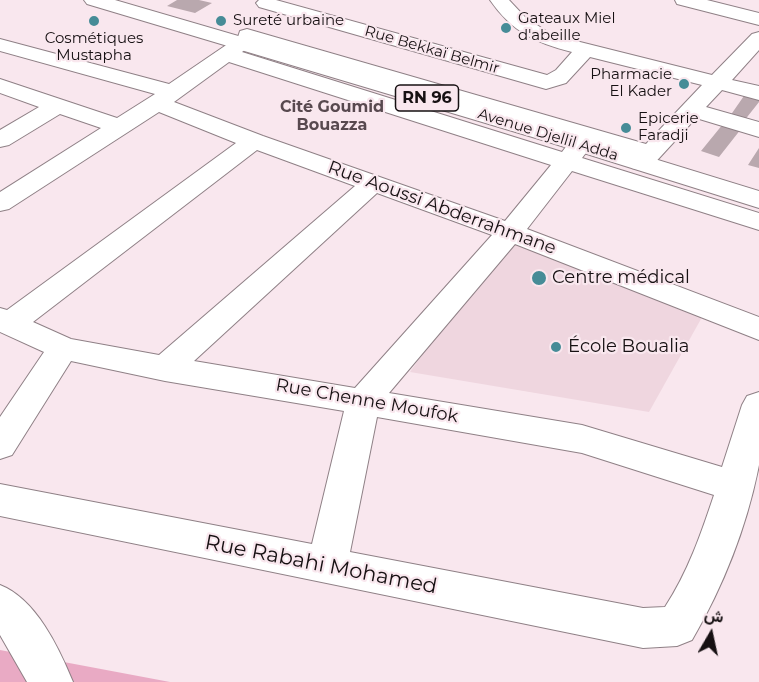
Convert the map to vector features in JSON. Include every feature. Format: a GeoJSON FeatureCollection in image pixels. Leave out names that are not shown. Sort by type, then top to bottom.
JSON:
{"type":"FeatureCollection","features":[{"type":"Feature","properties":{"kind":"main road","name":"Avenue Djellil Adda"},"geometry":{"type":"LineString","coordinates":[[94,0],[575,153],[646,158],[759,200]]}},
{"type":"Feature","properties":{"kind":"street"},"geometry":{"type":"LineString","coordinates":[[499,0],[534,34],[759,93]]}},
{"type":"Feature","properties":{"kind":"street"},"geometry":{"type":"LineString","coordinates":[[684,0],[759,19]]}},
{"type":"Feature","properties":{"kind":"street"},"geometry":{"type":"LineString","coordinates":[[0,203],[165,97],[238,44],[267,2]]}},
{"type":"Feature","properties":{"kind":"street","name":"Rue Bekkaï Belmir"},"geometry":{"type":"LineString","coordinates":[[267,2],[546,82],[558,80],[586,48]]}},
{"type":"Feature","properties":{"kind":"street"},"geometry":{"type":"LineString","coordinates":[[646,158],[759,38]]}},
{"type":"Feature","properties":{"kind":"street","name":"Avenue Djellil Adda"},"geometry":{"type":"LineString","coordinates":[[238,44],[646,158]]}},
{"type":"Feature","properties":{"kind":"street","name":"Rue Aoussi Abderrahmane"},"geometry":{"type":"LineString","coordinates":[[0,45],[165,97],[254,141],[510,232],[759,329]]}},
{"type":"Feature","properties":{"kind":"street"},"geometry":{"type":"LineString","coordinates":[[0,86],[118,126]]}},
{"type":"Feature","properties":{"kind":"street"},"geometry":{"type":"LineString","coordinates":[[0,140],[58,105]]}},
{"type":"Feature","properties":{"kind":"street"},"geometry":{"type":"LineString","coordinates":[[692,110],[759,130]]}},
{"type":"Feature","properties":{"kind":"street"},"geometry":{"type":"LineString","coordinates":[[4,321],[254,141]]}},
{"type":"Feature","properties":{"kind":"street"},"geometry":{"type":"LineString","coordinates":[[327,566],[364,400],[510,232],[575,153]]}},
{"type":"Feature","properties":{"kind":"street","name":"Avenue Djellil Adda"},"geometry":{"type":"LineString","coordinates":[[575,153],[759,222]]}},
{"type":"Feature","properties":{"kind":"street"},"geometry":{"type":"LineString","coordinates":[[165,369],[373,183]]}},
{"type":"Feature","properties":{"kind":"street","name":"Rue Chenne Moufok"},"geometry":{"type":"LineString","coordinates":[[4,321],[63,348],[165,369],[364,400],[582,439],[734,486]]}},
{"type":"Feature","properties":{"kind":"street"},"geometry":{"type":"LineString","coordinates":[[0,445],[63,348]]}},
{"type":"Feature","properties":{"kind":"street"},"geometry":{"type":"LineString","coordinates":[[734,486],[757,417]]}},
{"type":"Feature","properties":{"kind":"street","name":"Rue Rabahi Mohamed"},"geometry":{"type":"LineString","coordinates":[[0,500],[643,628],[677,626],[690,606],[712,561],[734,486]]}},
{"type":"Feature","properties":{"kind":"street"},"geometry":{"type":"LineString","coordinates":[[0,604],[20,627],[51,682]]}},
{"type":"Feature","properties":{"kind":"shaded area","name":"École Boualia"},"geometry":{"type":"Polygon","coordinates":[[[513,238],[706,310],[649,412],[410,372],[471,285],[513,238]]]}},
{"type":"Feature","properties":{"kind":"shaded area"},"geometry":{"type":"Polygon","coordinates":[[[0,650],[170,682],[0,682],[0,650]]]}},
{"type":"Feature","properties":{"kind":"building"},"geometry":{"type":"Polygon","coordinates":[[[177,0],[199,0],[212,3],[195,13],[167,6],[177,0]]]}},
{"type":"Feature","properties":{"kind":"building"},"geometry":{"type":"Polygon","coordinates":[[[746,93],[759,97],[759,102],[744,121],[730,116],[746,93]]]}},
{"type":"Feature","properties":{"kind":"building"},"geometry":{"type":"Polygon","coordinates":[[[723,124],[741,129],[719,157],[701,151],[723,124]]]}},
{"type":"Feature","properties":{"kind":"building"},"geometry":{"type":"Polygon","coordinates":[[[759,148],[759,168],[748,165],[759,148]]]}},
{"type":"Feature","properties":{"kind":"place","name":"Cosmétiques Mustapha"},"geometry":{"type":"Point","coordinates":[94,21]}},
{"type":"Feature","properties":{"kind":"place","name":"Sureté urbaine"},"geometry":{"type":"Point","coordinates":[221,21]}},
{"type":"Feature","properties":{"kind":"place","name":"Gateaux Miel d'abeille"},"geometry":{"type":"Point","coordinates":[506,28]}},
{"type":"Feature","properties":{"kind":"place","name":"Pharmacie El Kader"},"geometry":{"type":"Point","coordinates":[684,84]}},
{"type":"Feature","properties":{"kind":"place","name":"Epicerie Faradji"},"geometry":{"type":"Point","coordinates":[626,128]}},
{"type":"Feature","properties":{"kind":"place","name":"Centre médical"},"geometry":{"type":"Point","coordinates":[539,278]}},
{"type":"Feature","properties":{"kind":"place","name":"École Boualia"},"geometry":{"type":"Point","coordinates":[556,347]}},
{"type":"Feature","properties":{"kind":"district","name":"Cité Goumid Bouazza"},"geometry":{"type":"Point","coordinates":[332,116]}}]}
